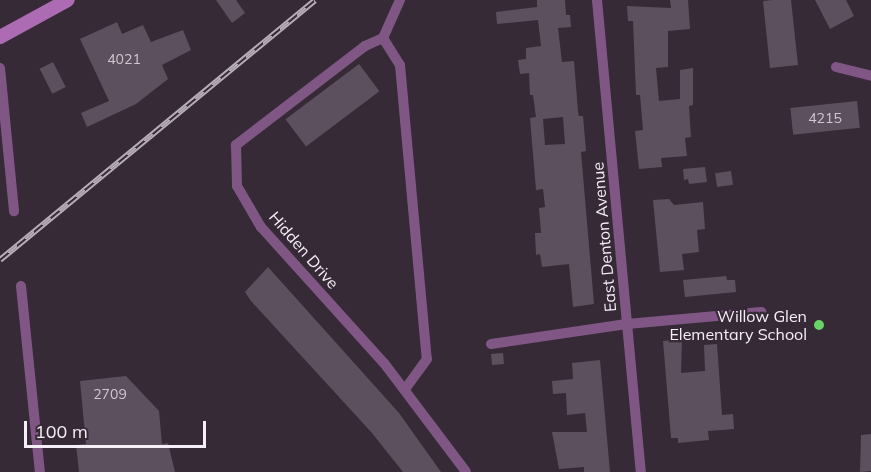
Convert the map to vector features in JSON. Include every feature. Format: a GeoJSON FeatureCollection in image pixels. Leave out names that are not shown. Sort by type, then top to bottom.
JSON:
{"type":"FeatureCollection","features":[{"type":"Feature","properties":{"kind":"street"},"geometry":{"type":"LineString","coordinates":[[0,37],[68,0]]}},
{"type":"Feature","properties":{"kind":"street"},"geometry":{"type":"LineString","coordinates":[[400,0],[382,38],[400,65],[427,359],[405,389]]}},
{"type":"Feature","properties":{"kind":"street","name":"East Denton Avenue"},"geometry":{"type":"LineString","coordinates":[[597,0],[641,472]]}},
{"type":"Feature","properties":{"kind":"street","name":"Hidden Drive"},"geometry":{"type":"LineString","coordinates":[[382,38],[364,46],[236,145],[237,186],[261,227],[405,389],[466,472]]}},
{"type":"Feature","properties":{"kind":"street"},"geometry":{"type":"LineString","coordinates":[[836,67],[871,76]]}},
{"type":"Feature","properties":{"kind":"street"},"geometry":{"type":"LineString","coordinates":[[0,68],[14,211]]}},
{"type":"Feature","properties":{"kind":"street"},"geometry":{"type":"LineString","coordinates":[[21,286],[40,472]]}},
{"type":"Feature","properties":{"kind":"street"},"geometry":{"type":"LineString","coordinates":[[491,344],[627,324],[761,312]]}},
{"type":"Feature","properties":{"kind":"building"},"geometry":{"type":"Polygon","coordinates":[[[216,0],[236,0],[245,13],[232,23],[216,0]]]}},
{"type":"Feature","properties":{"kind":"building"},"geometry":{"type":"Polygon","coordinates":[[[537,0],[565,0],[566,15],[570,15],[571,27],[558,28],[562,62],[574,61],[578,111],[579,116],[583,116],[586,151],[581,152],[594,304],[573,307],[569,264],[542,267],[540,254],[536,255],[535,233],[541,233],[539,208],[545,207],[543,189],[536,190],[530,118],[536,117],[533,95],[530,95],[529,73],[520,74],[518,60],[526,59],[526,48],[541,46],[538,20],[497,24],[496,12],[537,7],[537,0]],[[563,117],[543,119],[545,145],[565,144],[563,117]]]}},
{"type":"Feature","properties":{"kind":"building"},"geometry":{"type":"Polygon","coordinates":[[[670,0],[688,0],[690,29],[668,31],[668,67],[656,68],[659,101],[680,99],[680,70],[693,68],[693,105],[689,106],[691,137],[685,138],[687,156],[661,158],[662,167],[639,169],[635,131],[643,130],[640,95],[636,95],[633,21],[628,21],[627,6],[671,8],[670,0]]]}},
{"type":"Feature","properties":{"kind":"building"},"geometry":{"type":"Polygon","coordinates":[[[791,0],[798,65],[770,68],[763,1],[791,0]]]}},
{"type":"Feature","properties":{"kind":"building"},"geometry":{"type":"Polygon","coordinates":[[[815,0],[846,0],[854,16],[830,29],[815,0]]]}},
{"type":"Feature","properties":{"kind":"building"},"geometry":{"type":"Polygon","coordinates":[[[117,22],[122,34],[143,25],[151,42],[183,30],[191,50],[162,65],[168,79],[136,104],[87,127],[81,113],[109,101],[80,39],[117,22]]]}},
{"type":"Feature","properties":{"kind":"building"},"geometry":{"type":"Polygon","coordinates":[[[53,62],[66,87],[52,94],[40,69],[53,62]]]}},
{"type":"Feature","properties":{"kind":"building"},"geometry":{"type":"Polygon","coordinates":[[[359,64],[379,91],[306,147],[286,119],[359,64]]]}},
{"type":"Feature","properties":{"kind":"building"},"geometry":{"type":"Polygon","coordinates":[[[857,101],[860,128],[793,135],[790,108],[857,101]]]}},
{"type":"Feature","properties":{"kind":"building"},"geometry":{"type":"Polygon","coordinates":[[[705,167],[707,182],[689,184],[688,179],[684,180],[683,169],[705,167]]]}},
{"type":"Feature","properties":{"kind":"building"},"geometry":{"type":"Polygon","coordinates":[[[731,171],[733,185],[717,187],[715,173],[731,171]]]}},
{"type":"Feature","properties":{"kind":"building"},"geometry":{"type":"Polygon","coordinates":[[[669,199],[674,205],[703,202],[705,229],[697,230],[699,252],[682,254],[684,270],[660,272],[653,200],[669,199]]]}},
{"type":"Feature","properties":{"kind":"building"},"geometry":{"type":"Polygon","coordinates":[[[268,267],[399,413],[441,472],[403,472],[372,433],[251,301],[245,292],[268,267]]]}},
{"type":"Feature","properties":{"kind":"building"},"geometry":{"type":"Polygon","coordinates":[[[726,276],[727,280],[735,280],[736,292],[685,297],[683,280],[726,276]]]}},
{"type":"Feature","properties":{"kind":"building"},"geometry":{"type":"Polygon","coordinates":[[[682,339],[681,373],[705,371],[704,345],[717,344],[722,415],[733,414],[734,429],[708,431],[709,440],[678,443],[678,438],[671,438],[663,341],[682,339]]]}},
{"type":"Feature","properties":{"kind":"building"},"geometry":{"type":"Polygon","coordinates":[[[503,353],[504,364],[492,365],[491,354],[503,353]]]}},
{"type":"Feature","properties":{"kind":"building"},"geometry":{"type":"Polygon","coordinates":[[[600,360],[610,472],[584,472],[584,467],[559,469],[552,432],[587,432],[585,413],[567,415],[566,393],[553,394],[552,381],[573,379],[572,363],[600,360]]]}},
{"type":"Feature","properties":{"kind":"building"},"geometry":{"type":"Polygon","coordinates":[[[126,376],[159,411],[162,444],[168,443],[175,472],[79,472],[76,445],[86,444],[80,381],[126,376]]]}},
{"type":"Feature","properties":{"kind":"building"},"geometry":{"type":"Polygon","coordinates":[[[871,434],[871,471],[860,472],[861,435],[871,434]]]}},
{"type":"Feature","properties":{"kind":"railway"},"geometry":{"type":"LineString","coordinates":[[0,260],[315,0]]}},
{"type":"Feature","properties":{"kind":"place","name":"Willow Glen Elementary School"},"geometry":{"type":"Point","coordinates":[819,325]}}]}
